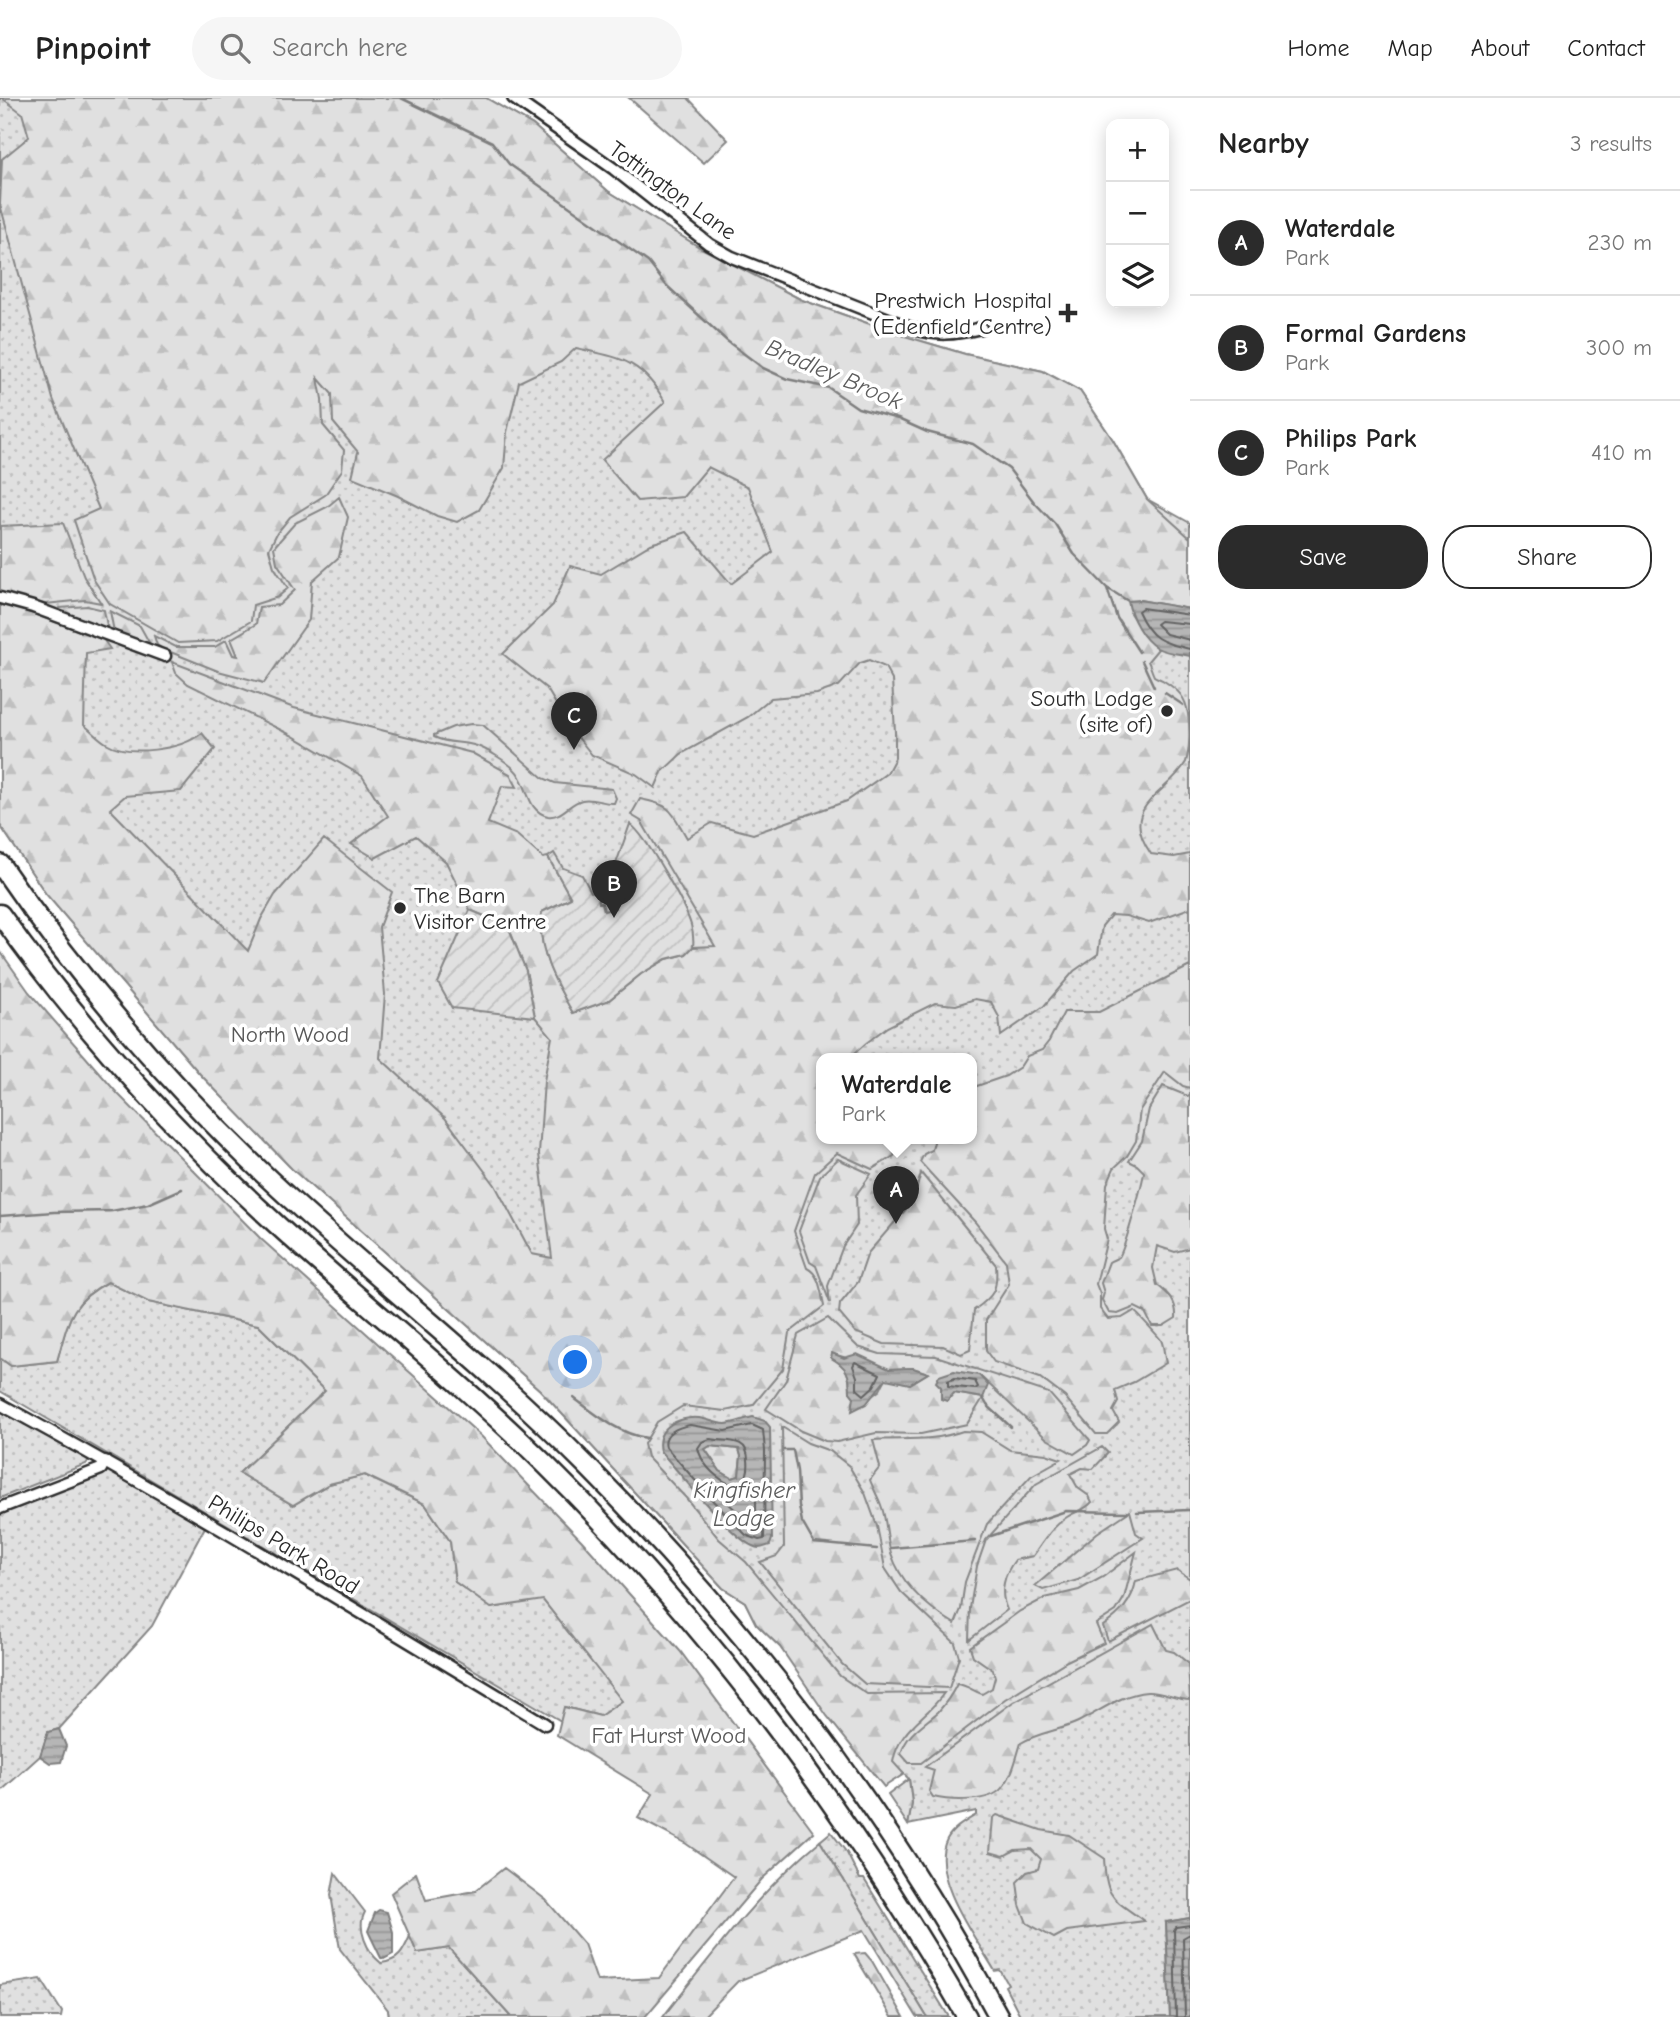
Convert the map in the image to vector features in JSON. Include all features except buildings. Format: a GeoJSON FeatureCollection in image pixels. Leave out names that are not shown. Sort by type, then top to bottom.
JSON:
{"type":"FeatureCollection","features":[{"type":"Feature","properties":{"kind":"highway"},"geometry":{"type":"LineString","coordinates":[[0,864],[77,969],[232,1144],[320,1226],[494,1377],[583,1462],[735,1629],[779,1682],[895,1845],[952,1935],[999,2017]]}},
{"type":"Feature","properties":{"kind":"highway"},"geometry":{"type":"LineString","coordinates":[[0,914],[96,1037],[225,1176],[326,1269],[484,1406],[583,1502],[675,1602],[738,1676],[804,1763],[898,1902],[967,2017]]}},
{"type":"Feature","properties":{"kind":"street","name":"Tottington Lane"},"geometry":{"type":"LineString","coordinates":[[513,98],[614,169],[709,244],[732,257],[933,335],[981,328]]}},
{"type":"Feature","properties":{"kind":"street"},"geometry":{"type":"LineString","coordinates":[[0,598],[33,607],[165,656]]}},
{"type":"Feature","properties":{"kind":"street","name":"Philips Park Road"},"geometry":{"type":"LineString","coordinates":[[0,1404],[105,1461],[545,1724]]}},
{"type":"Feature","properties":{"kind":"street"},"geometry":{"type":"LineString","coordinates":[[0,1508],[101,1469],[105,1461]]}},
{"type":"Feature","properties":{"kind":"green space","name":"North Wood"},"geometry":{"type":"Polygon","coordinates":[[[0,98],[486,98],[533,125],[608,191],[699,247],[802,300],[965,354],[1043,371],[1080,391],[1113,440],[1147,499],[1190,523],[1190,1918],[1166,1922],[1170,2017],[1021,2017],[1000,1970],[995,1971],[957,1907],[944,1870],[943,1854],[947,1839],[956,1828],[976,1815],[976,1811],[908,1825],[912,1803],[909,1779],[799,1672],[780,1647],[756,1624],[745,1602],[723,1588],[540,1390],[292,1169],[200,1074],[46,894],[0,825],[0,98]]]}},
{"type":"Feature","properties":{"kind":"green space","name":"North Wood"},"geometry":{"type":"Polygon","coordinates":[[[2,98],[486,98],[533,125],[608,191],[699,247],[802,300],[965,354],[1043,371],[1080,391],[1113,440],[1147,499],[1190,538],[1190,609],[1140,600],[1130,613],[1145,636],[1158,649],[1148,661],[1154,676],[1177,691],[1187,708],[1189,738],[1186,762],[1148,803],[1139,824],[1151,854],[1174,857],[1190,854],[1190,908],[1149,923],[1126,916],[1111,915],[1102,926],[1098,954],[1074,971],[1044,1006],[1001,1036],[999,1017],[991,1002],[975,999],[956,1005],[935,1003],[887,1027],[855,1053],[816,1053],[816,1144],[899,1144],[894,1156],[872,1169],[837,1153],[815,1173],[794,1231],[807,1268],[817,1279],[824,1306],[789,1333],[783,1369],[753,1405],[725,1411],[683,1406],[657,1422],[644,1444],[647,1457],[686,1498],[719,1539],[746,1562],[840,1676],[867,1694],[944,1693],[901,1741],[893,1762],[904,1774],[884,1787],[827,1716],[780,1647],[756,1624],[745,1602],[723,1588],[540,1390],[292,1169],[200,1074],[46,894],[0,825],[0,602],[103,639],[110,649],[86,653],[84,725],[103,741],[128,750],[155,750],[181,744],[202,733],[215,749],[181,791],[125,796],[110,809],[248,951],[261,919],[275,895],[324,839],[392,892],[379,927],[385,994],[380,1058],[445,1118],[495,1185],[532,1254],[552,1258],[539,1154],[544,1081],[552,1037],[535,1017],[526,971],[508,926],[470,910],[446,862],[416,836],[375,858],[351,844],[388,816],[362,776],[291,735],[188,684],[176,673],[172,662],[294,708],[472,753],[510,774],[517,787],[502,786],[488,823],[517,835],[543,858],[548,857],[571,898],[542,912],[541,926],[548,965],[573,1013],[609,1000],[641,974],[667,959],[686,954],[693,947],[715,946],[641,821],[631,815],[640,799],[659,804],[670,811],[687,838],[712,823],[753,834],[847,801],[887,773],[895,758],[892,680],[885,667],[869,660],[860,663],[839,686],[817,694],[771,698],[748,717],[681,754],[662,772],[655,788],[636,774],[592,755],[569,726],[547,689],[503,654],[553,605],[570,566],[601,574],[651,544],[687,532],[731,584],[773,552],[748,487],[708,467],[683,497],[637,501],[602,460],[665,402],[638,369],[617,358],[576,348],[561,362],[519,382],[507,432],[504,468],[479,510],[457,522],[437,516],[352,477],[358,452],[333,422],[332,394],[318,378],[323,425],[344,450],[342,470],[325,495],[290,517],[269,549],[274,567],[288,588],[278,597],[253,605],[251,621],[217,641],[178,643],[110,604],[94,580],[74,520],[99,509],[53,399],[0,204],[2,159],[29,137],[22,113],[2,98]]]}},
{"type":"Feature","properties":{"kind":"green space"},"geometry":{"type":"Polygon","coordinates":[[[629,98],[688,98],[728,140],[704,163],[629,98]]]}},
{"type":"Feature","properties":{"kind":"green space"},"geometry":{"type":"Polygon","coordinates":[[[339,497],[348,517],[339,557],[312,581],[309,620],[264,683],[218,671],[157,645],[154,636],[176,647],[215,647],[226,640],[233,655],[238,656],[231,639],[256,624],[259,607],[279,605],[295,590],[277,563],[274,547],[295,523],[327,507],[339,497]]]}},
{"type":"Feature","properties":{"kind":"green space"},"geometry":{"type":"Polygon","coordinates":[[[63,523],[84,577],[101,603],[85,600],[45,604],[0,594],[0,526],[63,523]]]}},
{"type":"Feature","properties":{"kind":"green space"},"geometry":{"type":"Polygon","coordinates":[[[87,606],[104,610],[108,631],[57,611],[60,608],[87,606]]]}},
{"type":"Feature","properties":{"kind":"green space"},"geometry":{"type":"Polygon","coordinates":[[[110,611],[140,626],[150,644],[114,632],[110,611]]]}},
{"type":"Feature","properties":{"kind":"green space"},"geometry":{"type":"Polygon","coordinates":[[[483,725],[543,778],[555,783],[612,789],[616,798],[614,803],[586,799],[557,815],[548,816],[541,813],[531,802],[519,775],[506,763],[477,746],[434,737],[453,727],[483,725]]]}},
{"type":"Feature","properties":{"kind":"green space"},"geometry":{"type":"Polygon","coordinates":[[[630,824],[655,856],[681,902],[692,928],[693,947],[686,954],[666,959],[641,974],[609,1000],[573,1013],[544,952],[542,912],[571,898],[548,857],[554,853],[563,868],[582,875],[591,892],[598,891],[599,903],[602,903],[604,911],[615,908],[605,877],[611,878],[630,824]]]}},
{"type":"Feature","properties":{"kind":"green space"},"geometry":{"type":"Polygon","coordinates":[[[470,910],[508,926],[526,971],[535,1017],[452,1008],[438,983],[470,910]]]}},
{"type":"Feature","properties":{"kind":"green space","name":"Fat Hurst Wood"},"geometry":{"type":"Polygon","coordinates":[[[0,951],[29,992],[117,1093],[261,1239],[481,1436],[582,1541],[680,1651],[814,1832],[762,1879],[645,2017],[511,2017],[449,1948],[417,1953],[391,1893],[416,1873],[426,1900],[475,1891],[504,1868],[546,1900],[584,1944],[597,1981],[659,1978],[734,1877],[685,1843],[638,1818],[653,1794],[557,1735],[564,1707],[600,1716],[622,1701],[543,1600],[491,1608],[455,1582],[450,1541],[425,1504],[365,1475],[329,1484],[293,1505],[239,1473],[325,1391],[258,1325],[148,1302],[108,1282],[85,1297],[72,1315],[57,1361],[11,1366],[0,1358],[0,951]]]}},
{"type":"Feature","properties":{"kind":"green space"},"geometry":{"type":"Polygon","coordinates":[[[1190,966],[1190,1088],[1165,1072],[1140,1110],[1136,1141],[1127,1156],[1114,1168],[1107,1184],[1104,1229],[1107,1239],[1096,1284],[1100,1294],[1100,1309],[1108,1319],[1122,1318],[1134,1311],[1161,1340],[1166,1363],[1115,1390],[1118,1402],[1113,1411],[1119,1422],[1107,1434],[1096,1434],[1065,1397],[1040,1378],[994,1362],[986,1351],[986,1320],[1009,1284],[1006,1262],[975,1222],[920,1162],[924,1154],[932,1150],[934,1144],[977,1144],[977,1086],[1006,1076],[1020,1067],[1027,1056],[1042,1050],[1064,1012],[1099,1012],[1190,966]]]}},
{"type":"Feature","properties":{"kind":"green space"},"geometry":{"type":"Polygon","coordinates":[[[1163,1086],[1190,1097],[1190,1248],[1175,1252],[1157,1246],[1153,1268],[1157,1285],[1171,1299],[1176,1318],[1163,1326],[1152,1326],[1145,1312],[1135,1307],[1118,1314],[1109,1313],[1102,1300],[1104,1293],[1101,1283],[1109,1262],[1119,1257],[1129,1230],[1144,1172],[1129,1161],[1142,1141],[1149,1109],[1163,1086]]]}},
{"type":"Feature","properties":{"kind":"green space"},"geometry":{"type":"Polygon","coordinates":[[[838,1159],[871,1174],[856,1195],[857,1225],[843,1246],[828,1286],[830,1303],[816,1266],[810,1262],[799,1231],[820,1176],[838,1159]]]}},
{"type":"Feature","properties":{"kind":"green space"},"geometry":{"type":"Polygon","coordinates":[[[921,1173],[996,1265],[995,1287],[986,1301],[974,1310],[970,1350],[961,1354],[943,1346],[884,1344],[855,1332],[839,1313],[840,1304],[858,1282],[868,1253],[913,1201],[921,1173]]]}},
{"type":"Feature","properties":{"kind":"green space"},"geometry":{"type":"Polygon","coordinates":[[[108,1282],[149,1302],[258,1325],[325,1391],[239,1473],[293,1505],[329,1484],[364,1475],[425,1504],[450,1541],[455,1582],[492,1608],[542,1599],[623,1701],[600,1716],[565,1707],[561,1721],[0,1391],[0,1358],[11,1366],[57,1361],[72,1314],[85,1297],[108,1282]]]}},
{"type":"Feature","properties":{"kind":"green space"},"geometry":{"type":"Polygon","coordinates":[[[828,1318],[858,1347],[880,1354],[936,1356],[1049,1393],[1090,1440],[1074,1454],[1047,1439],[979,1375],[954,1393],[983,1398],[967,1424],[921,1434],[876,1433],[837,1442],[825,1441],[801,1431],[766,1409],[786,1380],[798,1335],[828,1318]],[[832,1354],[832,1358],[844,1368],[848,1376],[850,1392],[854,1397],[853,1410],[880,1390],[886,1378],[910,1384],[928,1373],[913,1368],[889,1369],[832,1354]]]}},
{"type":"Feature","properties":{"kind":"green space"},"geometry":{"type":"Polygon","coordinates":[[[0,1410],[85,1454],[89,1460],[86,1464],[0,1498],[0,1410]]]}},
{"type":"Feature","properties":{"kind":"green space"},"geometry":{"type":"Polygon","coordinates":[[[782,1427],[808,1443],[830,1451],[849,1466],[865,1493],[877,1526],[885,1568],[901,1592],[955,1643],[959,1657],[949,1688],[865,1684],[842,1664],[760,1562],[777,1556],[784,1547],[782,1427]]]}},
{"type":"Feature","properties":{"kind":"green space"},"geometry":{"type":"Polygon","coordinates":[[[963,1431],[981,1432],[1010,1450],[1046,1454],[1061,1459],[1031,1476],[987,1524],[965,1582],[961,1609],[955,1624],[926,1603],[901,1575],[891,1553],[883,1511],[870,1480],[880,1467],[873,1440],[929,1438],[963,1431]]]}},
{"type":"Feature","properties":{"kind":"green space"},"geometry":{"type":"Polygon","coordinates":[[[710,1446],[739,1449],[739,1476],[732,1478],[720,1471],[705,1449],[710,1446]]]}},
{"type":"Feature","properties":{"kind":"green space"},"geometry":{"type":"Polygon","coordinates":[[[1102,1447],[1108,1453],[1093,1469],[1082,1468],[1070,1474],[1078,1488],[1089,1496],[1092,1502],[1057,1525],[1033,1556],[1015,1560],[1004,1584],[1003,1597],[1007,1610],[969,1640],[970,1608],[977,1566],[986,1540],[1036,1484],[1102,1447]]]}},
{"type":"Feature","properties":{"kind":"green space"},"geometry":{"type":"Polygon","coordinates":[[[112,1469],[205,1527],[152,1626],[59,1729],[48,1732],[40,1756],[0,1792],[0,1513],[112,1469]]]}},
{"type":"Feature","properties":{"kind":"green space"},"geometry":{"type":"Polygon","coordinates":[[[1130,1511],[1136,1533],[1143,1538],[1078,1580],[1043,1590],[1035,1586],[1097,1533],[1130,1511]]]}},
{"type":"Feature","properties":{"kind":"green space"},"geometry":{"type":"Polygon","coordinates":[[[1136,1552],[1124,1598],[1116,1611],[1096,1624],[1104,1643],[1067,1661],[1005,1699],[921,1763],[909,1763],[901,1754],[903,1747],[916,1730],[938,1712],[957,1684],[982,1694],[992,1688],[995,1677],[993,1670],[973,1656],[970,1647],[1020,1611],[1045,1598],[1079,1590],[1103,1577],[1136,1552]]]}},
{"type":"Feature","properties":{"kind":"green space"},"geometry":{"type":"Polygon","coordinates":[[[1177,1570],[1190,1579],[1190,1599],[1108,1641],[1103,1626],[1124,1607],[1132,1595],[1136,1581],[1177,1570]]]}},
{"type":"Feature","properties":{"kind":"green space"},"geometry":{"type":"Polygon","coordinates":[[[1153,1624],[1166,1650],[1174,1652],[1188,1663],[1190,1700],[1152,1692],[1128,1696],[1078,1722],[1021,1743],[1009,1778],[996,1793],[969,1800],[933,1797],[929,1791],[934,1770],[925,1767],[1013,1702],[1153,1624]]]}},
{"type":"Feature","properties":{"kind":"green space"},"geometry":{"type":"Polygon","coordinates":[[[909,1779],[912,1804],[908,1825],[888,1795],[909,1779]]]}},
{"type":"Feature","properties":{"kind":"green space"},"geometry":{"type":"Polygon","coordinates":[[[997,1815],[1041,1830],[1069,1835],[1104,1858],[1107,1882],[1113,1897],[1144,1921],[1067,1931],[1054,1938],[1027,1923],[1020,1905],[1017,1882],[1027,1872],[1038,1869],[1041,1859],[1031,1849],[1015,1850],[1004,1856],[990,1852],[993,1818],[997,1815]]]}},
{"type":"Feature","properties":{"kind":"green space"},"geometry":{"type":"Polygon","coordinates":[[[831,1832],[847,1853],[860,1879],[864,1879],[949,2017],[927,2017],[820,1841],[831,1832]]]}},
{"type":"Feature","properties":{"kind":"green space"},"geometry":{"type":"Polygon","coordinates":[[[820,1841],[927,2017],[917,2017],[864,1930],[738,1981],[703,2017],[663,2017],[757,1902],[820,1841]]]}},
{"type":"Feature","properties":{"kind":"green space"},"geometry":{"type":"Polygon","coordinates":[[[335,1873],[365,1912],[362,1925],[364,1939],[371,1953],[381,1963],[400,1955],[410,1936],[417,1953],[449,1948],[511,2017],[389,2017],[388,2010],[340,1949],[331,1895],[335,1873]]]}},
{"type":"Feature","properties":{"kind":"green space"},"geometry":{"type":"Polygon","coordinates":[[[865,1953],[904,2017],[892,2017],[854,1954],[865,1953]]]}},
{"type":"Feature","properties":{"kind":"green space"},"geometry":{"type":"Polygon","coordinates":[[[41,1979],[62,2012],[61,2017],[0,2017],[0,1985],[41,1979]]]}},
{"type":"Feature","properties":{"kind":"water"},"geometry":{"type":"Polygon","coordinates":[[[1140,600],[1190,609],[1190,656],[1161,650],[1142,634],[1128,601],[1140,600]]]}},
{"type":"Feature","properties":{"kind":"water"},"geometry":{"type":"Polygon","coordinates":[[[832,1353],[844,1358],[857,1354],[889,1369],[913,1368],[928,1373],[910,1384],[886,1379],[866,1404],[852,1411],[854,1397],[850,1392],[848,1376],[844,1368],[831,1358],[832,1353]]]}},
{"type":"Feature","properties":{"kind":"water"},"geometry":{"type":"Polygon","coordinates":[[[954,1371],[979,1375],[988,1385],[983,1398],[954,1393],[947,1401],[941,1399],[941,1387],[936,1382],[939,1376],[954,1371]]]}},
{"type":"Feature","properties":{"kind":"water","name":"Kingfisher Lodge"},"geometry":{"type":"Polygon","coordinates":[[[753,1417],[765,1421],[770,1427],[772,1539],[770,1545],[760,1548],[749,1544],[722,1522],[660,1451],[659,1442],[666,1429],[679,1420],[696,1418],[726,1424],[753,1417]],[[710,1446],[705,1449],[720,1471],[732,1478],[739,1476],[739,1449],[710,1446]]]}},
{"type":"Feature","properties":{"kind":"water"},"geometry":{"type":"Polygon","coordinates":[[[59,1729],[66,1746],[61,1762],[50,1763],[40,1756],[48,1732],[59,1729]]]}},
{"type":"Feature","properties":{"kind":"water"},"geometry":{"type":"Polygon","coordinates":[[[379,1910],[387,1912],[393,1932],[393,1954],[384,1959],[381,1958],[368,1931],[375,1913],[379,1910]]]}},
{"type":"Feature","properties":{"kind":"water"},"geometry":{"type":"Polygon","coordinates":[[[1190,1918],[1190,2017],[1170,2017],[1166,1922],[1190,1918]]]}},
{"type":"Feature","properties":{"kind":"waterway","name":"Bradley Brook"},"geometry":{"type":"LineString","coordinates":[[401,98],[492,142],[509,164],[648,262],[666,285],[727,341],[763,368],[787,379],[829,388],[858,408],[898,419],[927,432],[973,444],[1009,469],[1055,524],[1074,554],[1107,588],[1117,618],[1139,652]]}},
{"type":"Feature","properties":{"kind":"waterway","name":"Bradley Brook"},"geometry":{"type":"LineString","coordinates":[[1107,588],[1128,601]]}},
{"type":"Feature","properties":{"kind":"waterway","name":"Bradley Brook"},"geometry":{"type":"LineString","coordinates":[[1142,661],[1154,687]]}},
{"type":"Feature","properties":{"kind":"waterway","name":"Bradley Brook"},"geometry":{"type":"LineString","coordinates":[[1165,693],[1183,705]]}},
{"type":"Feature","properties":{"kind":"waterway"},"geometry":{"type":"LineString","coordinates":[[0,1216],[112,1211],[148,1204],[182,1189]]}},
{"type":"Feature","properties":{"kind":"waterway"},"geometry":{"type":"LineString","coordinates":[[574,1398],[617,1428],[647,1438]]}},
{"type":"Feature","properties":{"kind":"waterway"},"geometry":{"type":"LineString","coordinates":[[983,1398],[1011,1427]]}},
{"type":"Feature","properties":{"kind":"waterway"},"geometry":{"type":"LineString","coordinates":[[784,1450],[793,1450],[802,1522],[814,1543],[877,1549]]}},
{"type":"Feature","properties":{"kind":"waterway"},"geometry":{"type":"LineString","coordinates":[[1137,1512],[1190,1510]]}},
{"type":"Feature","properties":{"kind":"waterway"},"geometry":{"type":"LineString","coordinates":[[991,1536],[1066,1511],[1127,1512]]}},
{"type":"Feature","properties":{"kind":"waterway"},"geometry":{"type":"LineString","coordinates":[[891,1548],[975,1541]]}},
{"type":"Feature","properties":{"kind":"place","name":"Prestwich Hospital (Edenfield Centre)"},"geometry":{"type":"Point","coordinates":[1068,313]}},
{"type":"Feature","properties":{"kind":"place","name":"South Lodge (site of)"},"geometry":{"type":"Point","coordinates":[1167,711]}},
{"type":"Feature","properties":{"kind":"place","name":"Philips Park"},"geometry":{"type":"Point","coordinates":[574,750]}},
{"type":"Feature","properties":{"kind":"place","name":"The Barn Visitor Centre"},"geometry":{"type":"Point","coordinates":[400,908]}},
{"type":"Feature","properties":{"kind":"place","name":"Formal Gardens"},"geometry":{"type":"Point","coordinates":[614,918]}},
{"type":"Feature","properties":{"kind":"place","name":"Waterdale"},"geometry":{"type":"Point","coordinates":[896,1224]}}]}
